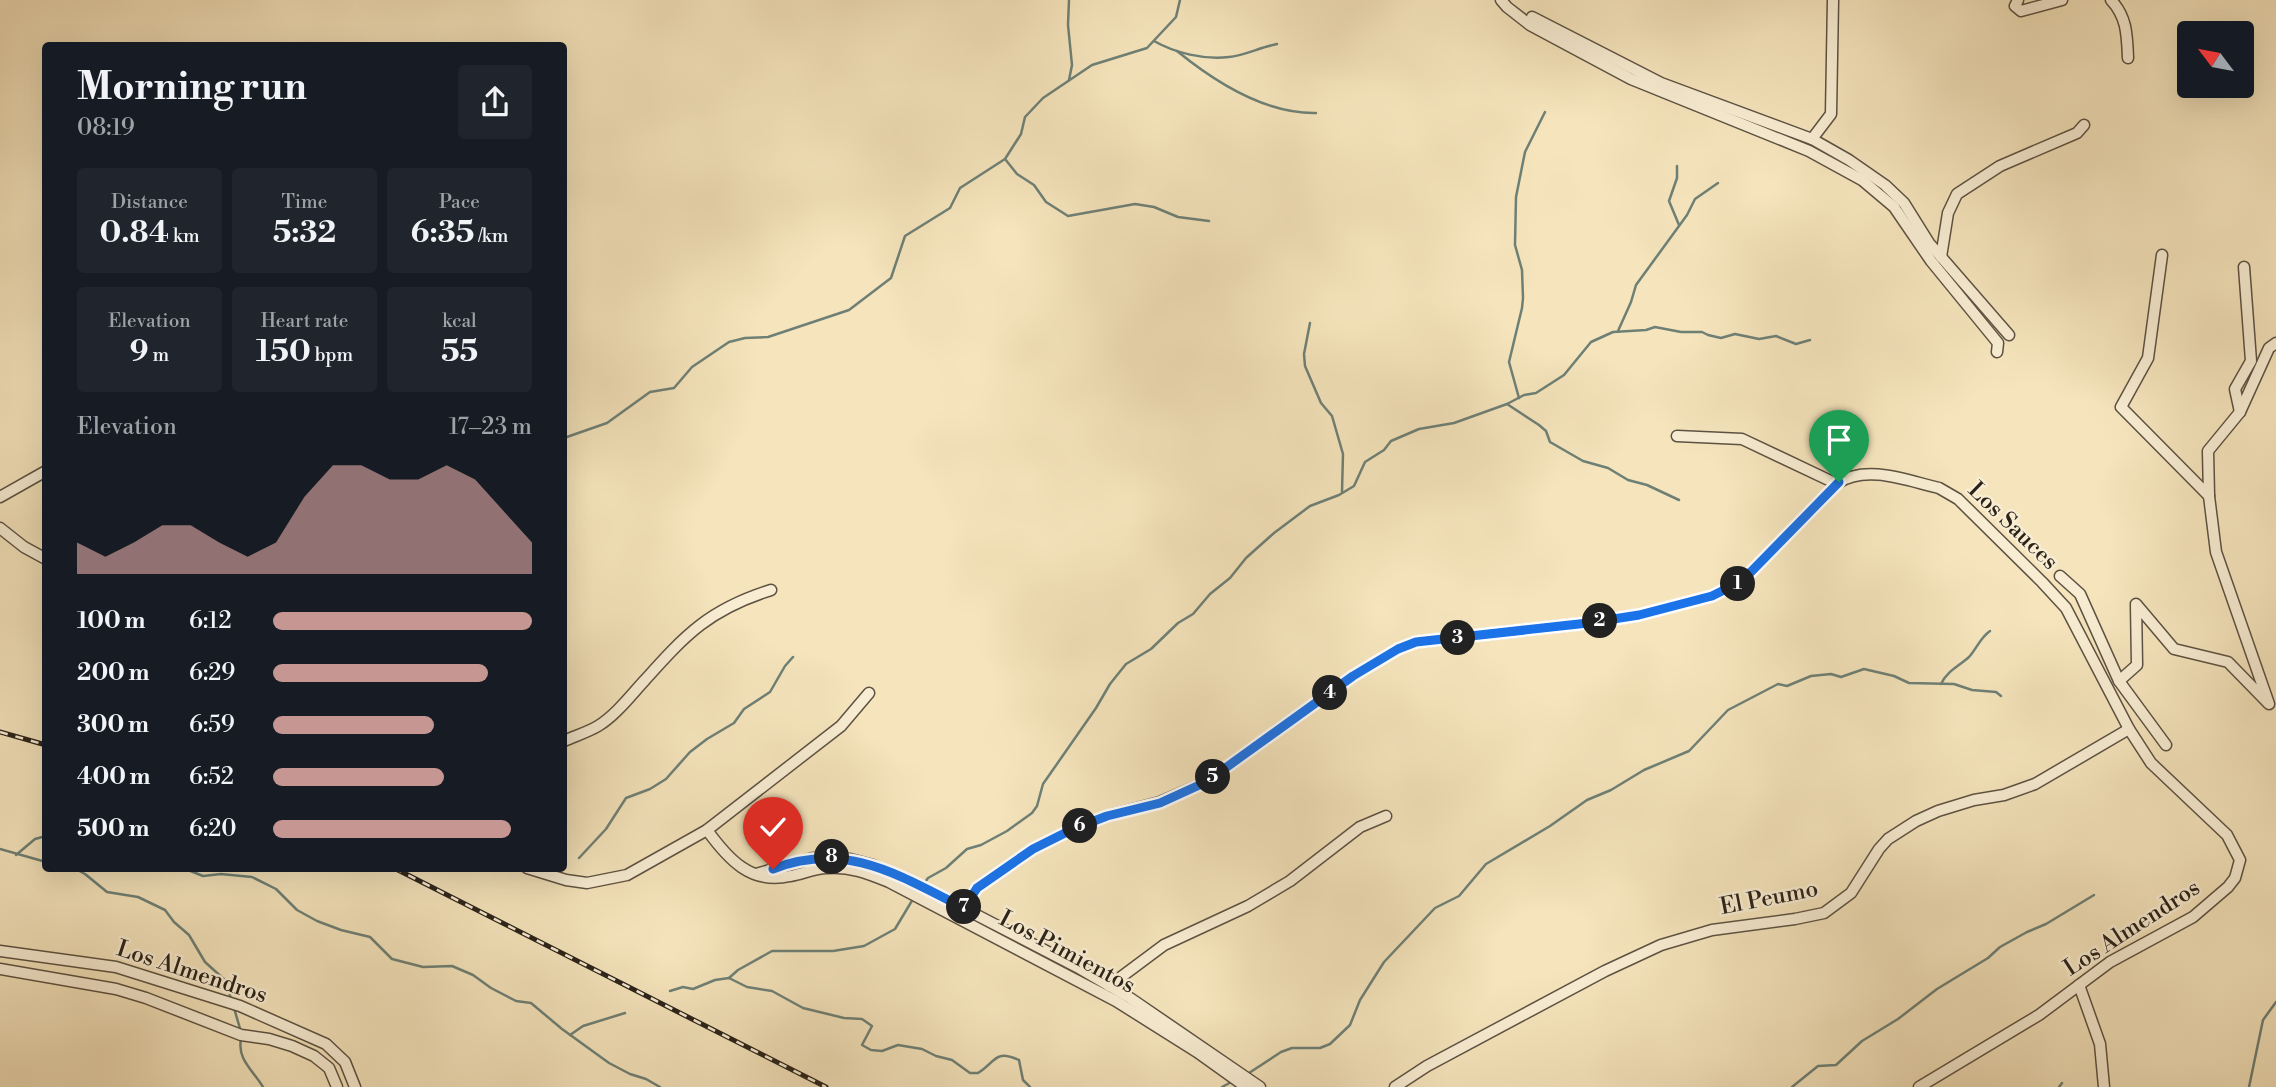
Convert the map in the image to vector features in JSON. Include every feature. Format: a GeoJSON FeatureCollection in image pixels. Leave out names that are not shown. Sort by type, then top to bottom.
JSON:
{"type":"FeatureCollection","features":[{"type":"Feature","properties":{"kind":"street"},"geometry":{"type":"LineString","coordinates":[[1501,0],[1530,25],[1631,79],[1809,151],[1862,180],[1894,207],[1931,261],[1998,343],[1997,352]]}},
{"type":"Feature","properties":{"kind":"street"},"geometry":{"type":"LineString","coordinates":[[1812,139],[1831,114],[1833,0]]}},
{"type":"Feature","properties":{"kind":"street"},"geometry":{"type":"LineString","coordinates":[[2018,0],[2015,6],[2021,11],[2062,0]]}},
{"type":"Feature","properties":{"kind":"street"},"geometry":{"type":"LineString","coordinates":[[2111,0],[2123,15],[2128,58]]}},
{"type":"Feature","properties":{"kind":"street"},"geometry":{"type":"LineString","coordinates":[[1532,17],[1661,83],[1812,139],[1849,160],[1885,185],[1904,203],[1929,243],[2009,335]]}},
{"type":"Feature","properties":{"kind":"street"},"geometry":{"type":"LineString","coordinates":[[1941,257],[1948,214],[1957,194],[2000,166],[2077,133],[2084,125]]}},
{"type":"Feature","properties":{"kind":"street"},"geometry":{"type":"LineString","coordinates":[[2162,255],[2148,358],[2121,407],[2209,496]]}},
{"type":"Feature","properties":{"kind":"street"},"geometry":{"type":"LineString","coordinates":[[2240,412],[2235,389],[2251,361],[2244,267]]}},
{"type":"Feature","properties":{"kind":"street"},"geometry":{"type":"LineString","coordinates":[[2119,681],[2137,665],[2136,604],[2174,649],[2228,662],[2269,704],[2216,552],[2209,496],[2208,452],[2240,412],[2269,348],[2276,343]]}},
{"type":"Feature","properties":{"kind":"street"},"geometry":{"type":"LineString","coordinates":[[961,913],[977,888],[1033,849],[1073,829],[1107,816],[1160,803],[1206,782],[1353,676],[1398,649],[1416,642],[1639,615],[1728,590],[1759,566],[1836,484],[1742,439],[1677,436]]}},
{"type":"Feature","properties":{"kind":"street"},"geometry":{"type":"LineString","coordinates":[[0,498],[42,473]]}},
{"type":"Feature","properties":{"kind":"street","name":"Los Sauces"},"geometry":{"type":"LineString","coordinates":[[1836,484],[1848,477],[1875,475],[1939,488],[1958,499],[2066,608],[2129,729]]}},
{"type":"Feature","properties":{"kind":"street"},"geometry":{"type":"LineString","coordinates":[[0,528],[42,557]]}},
{"type":"Feature","properties":{"kind":"street"},"geometry":{"type":"LineString","coordinates":[[2060,576],[2080,594],[2119,681],[2166,745]]}},
{"type":"Feature","properties":{"kind":"street"},"geometry":{"type":"LineString","coordinates":[[567,740],[599,726],[693,630],[715,613],[741,599],[771,590]]}},
{"type":"Feature","properties":{"kind":"street"},"geometry":{"type":"LineString","coordinates":[[540,872],[587,883],[628,874],[707,830],[841,726],[869,692]]}},
{"type":"Feature","properties":{"kind":"street","name":"Los Almendros"},"geometry":{"type":"LineString","coordinates":[[1919,1087],[2039,1015],[2121,956],[2193,917],[2216,900],[2235,878],[2240,860],[2227,835],[2151,763],[2129,729]]}},
{"type":"Feature","properties":{"kind":"street","name":"El Peumo"},"geometry":{"type":"LineString","coordinates":[[1395,1087],[1427,1066],[1605,971],[1661,945],[1712,930],[1824,913],[1851,893],[1888,839],[1916,821],[1938,811],[1974,800],[2004,795],[2035,784],[2129,729]]}},
{"type":"Feature","properties":{"kind":"street"},"geometry":{"type":"LineString","coordinates":[[1109,986],[1164,945],[1248,906],[1290,881],[1360,827],[1386,816]]}},
{"type":"Feature","properties":{"kind":"street","name":"Los Pimientos"},"geometry":{"type":"LineString","coordinates":[[707,830],[730,860],[756,874],[813,858],[849,859],[884,870],[1116,1001],[1176,1038],[1246,1087]]}},
{"type":"Feature","properties":{"kind":"street","name":"Los Pimientos"},"geometry":{"type":"LineString","coordinates":[[961,913],[1109,986],[1260,1087]]}},
{"type":"Feature","properties":{"kind":"street","name":"Los Almendros"},"geometry":{"type":"LineString","coordinates":[[0,951],[116,967],[240,1006],[326,1044],[345,1062],[353,1081],[338,1087],[329,1068],[314,1056],[269,1039],[242,1035],[146,998],[116,989],[0,969]]}},
{"type":"Feature","properties":{"kind":"street"},"geometry":{"type":"LineString","coordinates":[[2079,985],[2100,1044],[2104,1087]]}},
{"type":"Feature","properties":{"kind":"waterway"},"geometry":{"type":"LineString","coordinates":[[1069,0],[1068,25],[1072,65],[1069,80]]}},
{"type":"Feature","properties":{"kind":"waterway"},"geometry":{"type":"LineString","coordinates":[[567,437],[607,423],[650,392],[674,388],[692,367],[729,342],[768,337],[849,310],[891,278],[905,236],[950,208],[960,188],[1005,159],[1021,134],[1025,117],[1043,98],[1092,65],[1147,48],[1176,17],[1180,0]]}},
{"type":"Feature","properties":{"kind":"waterway"},"geometry":{"type":"LineString","coordinates":[[1154,41],[1180,52],[1219,58],[1277,44]]}},
{"type":"Feature","properties":{"kind":"waterway"},"geometry":{"type":"LineString","coordinates":[[1177,51],[1224,85],[1242,94],[1279,108],[1316,113]]}},
{"type":"Feature","properties":{"kind":"waterway"},"geometry":{"type":"LineString","coordinates":[[1519,398],[1509,362],[1523,298],[1522,270],[1515,245],[1516,197],[1525,152],[1545,112]]}},
{"type":"Feature","properties":{"kind":"waterway"},"geometry":{"type":"LineString","coordinates":[[1005,159],[1017,174],[1034,185],[1046,202],[1068,216],[1135,204],[1154,207],[1178,217],[1209,221]]}},
{"type":"Feature","properties":{"kind":"waterway"},"geometry":{"type":"LineString","coordinates":[[1677,166],[1677,178],[1669,201],[1679,225]]}},
{"type":"Feature","properties":{"kind":"waterway"},"geometry":{"type":"LineString","coordinates":[[1618,331],[1636,285],[1687,215],[1695,199],[1718,183]]}},
{"type":"Feature","properties":{"kind":"waterway"},"geometry":{"type":"LineString","coordinates":[[1310,323],[1304,354],[1305,366],[1321,403],[1332,416],[1343,454],[1342,492]]}},
{"type":"Feature","properties":{"kind":"waterway"},"geometry":{"type":"LineString","coordinates":[[923,885],[928,878],[946,868],[967,849],[1007,831],[1032,813],[1037,806],[1043,784],[1126,664],[1151,649],[1178,623],[1193,614],[1210,594],[1230,578],[1246,558],[1274,533],[1310,506],[1354,486],[1365,462],[1384,450],[1391,441],[1419,429],[1454,423],[1524,395],[1536,393],[1564,375],[1591,342],[1613,332],[1655,327],[1681,332],[1702,332],[1721,338],[1735,334],[1759,339],[1776,336],[1796,344],[1810,340]]}},
{"type":"Feature","properties":{"kind":"waterway"},"geometry":{"type":"LineString","coordinates":[[1507,404],[1546,431],[1550,442],[1583,461],[1608,468],[1628,480],[1647,485],[1679,500]]}},
{"type":"Feature","properties":{"kind":"waterway"},"geometry":{"type":"LineString","coordinates":[[1941,684],[1950,672],[1969,657],[1990,631]]}},
{"type":"Feature","properties":{"kind":"waterway"},"geometry":{"type":"LineString","coordinates":[[579,858],[606,829],[626,798],[650,789],[666,779],[690,752],[734,723],[744,709],[770,692],[793,657]]}},
{"type":"Feature","properties":{"kind":"waterway"},"geometry":{"type":"LineString","coordinates":[[1249,1073],[1292,1048],[1320,1048],[1330,1044],[1350,1025],[1360,1000],[1384,962],[1435,908],[1459,896],[1486,864],[1550,826],[1587,800],[1611,790],[1644,770],[1689,751],[1728,710],[1778,684],[1787,686],[1811,676],[1831,674],[1841,677],[1864,669],[1894,676],[1909,683],[1954,684],[1972,690],[1996,692],[2001,696]]}},
{"type":"Feature","properties":{"kind":"waterway"},"geometry":{"type":"LineString","coordinates":[[16,855],[35,839],[42,837]]}},
{"type":"Feature","properties":{"kind":"waterway"},"geometry":{"type":"LineString","coordinates":[[0,849],[42,861]]}},
{"type":"Feature","properties":{"kind":"waterway"},"geometry":{"type":"LineString","coordinates":[[81,872],[107,892],[138,897],[165,910],[189,935],[205,962],[226,981],[231,999]]}},
{"type":"Feature","properties":{"kind":"waterway"},"geometry":{"type":"LineString","coordinates":[[193,872],[203,876],[221,874],[252,877],[276,889],[297,910],[317,921],[370,937],[392,959],[423,967],[452,966],[473,975],[516,1001],[531,1003],[609,1063],[660,1087]]}},
{"type":"Feature","properties":{"kind":"waterway"},"geometry":{"type":"LineString","coordinates":[[1792,1087],[1818,1066],[1836,1065],[1862,1041],[1898,1019],[1937,989],[1988,958],[2000,947],[2046,924],[2094,895]]}},
{"type":"Feature","properties":{"kind":"waterway"},"geometry":{"type":"LineString","coordinates":[[729,978],[772,951],[833,951],[864,946],[895,929],[913,899]]}},
{"type":"Feature","properties":{"kind":"waterway"},"geometry":{"type":"LineString","coordinates":[[670,991],[683,987],[693,989],[715,980],[729,978],[747,987],[772,991],[803,1008],[844,1018],[862,1019],[872,1026],[862,1045],[871,1050],[882,1051],[898,1045],[922,1049],[952,1060],[970,1073],[978,1073],[1000,1056],[1011,1057],[1019,1060],[1023,1080],[1030,1087]]}},
{"type":"Feature","properties":{"kind":"waterway"},"geometry":{"type":"LineString","coordinates":[[2249,1087],[2263,1020],[2276,1002]]}},
{"type":"Feature","properties":{"kind":"waterway"},"geometry":{"type":"LineString","coordinates":[[234,1008],[241,1032]]}},
{"type":"Feature","properties":{"kind":"waterway"},"geometry":{"type":"LineString","coordinates":[[570,1035],[583,1026],[625,1013]]}},
{"type":"Feature","properties":{"kind":"waterway"},"geometry":{"type":"LineString","coordinates":[[241,1039],[241,1053],[263,1087]]}},
{"type":"Feature","properties":{"kind":"waterway"},"geometry":{"type":"LineString","coordinates":[[1222,1087],[1233,1081]]}},
{"type":"Feature","properties":{"kind":"waterway"},"geometry":{"type":"LineString","coordinates":[[2059,1087],[2062,1083]]}},
{"type":"Feature","properties":{"kind":"railway"},"geometry":{"type":"LineString","coordinates":[[0,732],[42,744]]}},
{"type":"Feature","properties":{"kind":"railway"},"geometry":{"type":"LineString","coordinates":[[402,872],[826,1087]]}},
{"type":"Feature","properties":{"kind":"route"},"geometry":{"type":"LineString","coordinates":[[773,869],[813,858],[861,861],[964,908],[977,888],[1033,849],[1073,829],[1107,816],[1160,803],[1206,782],[1353,676],[1398,649],[1416,642],[1639,615],[1728,590],[1759,566],[1839,482]]}}]}
